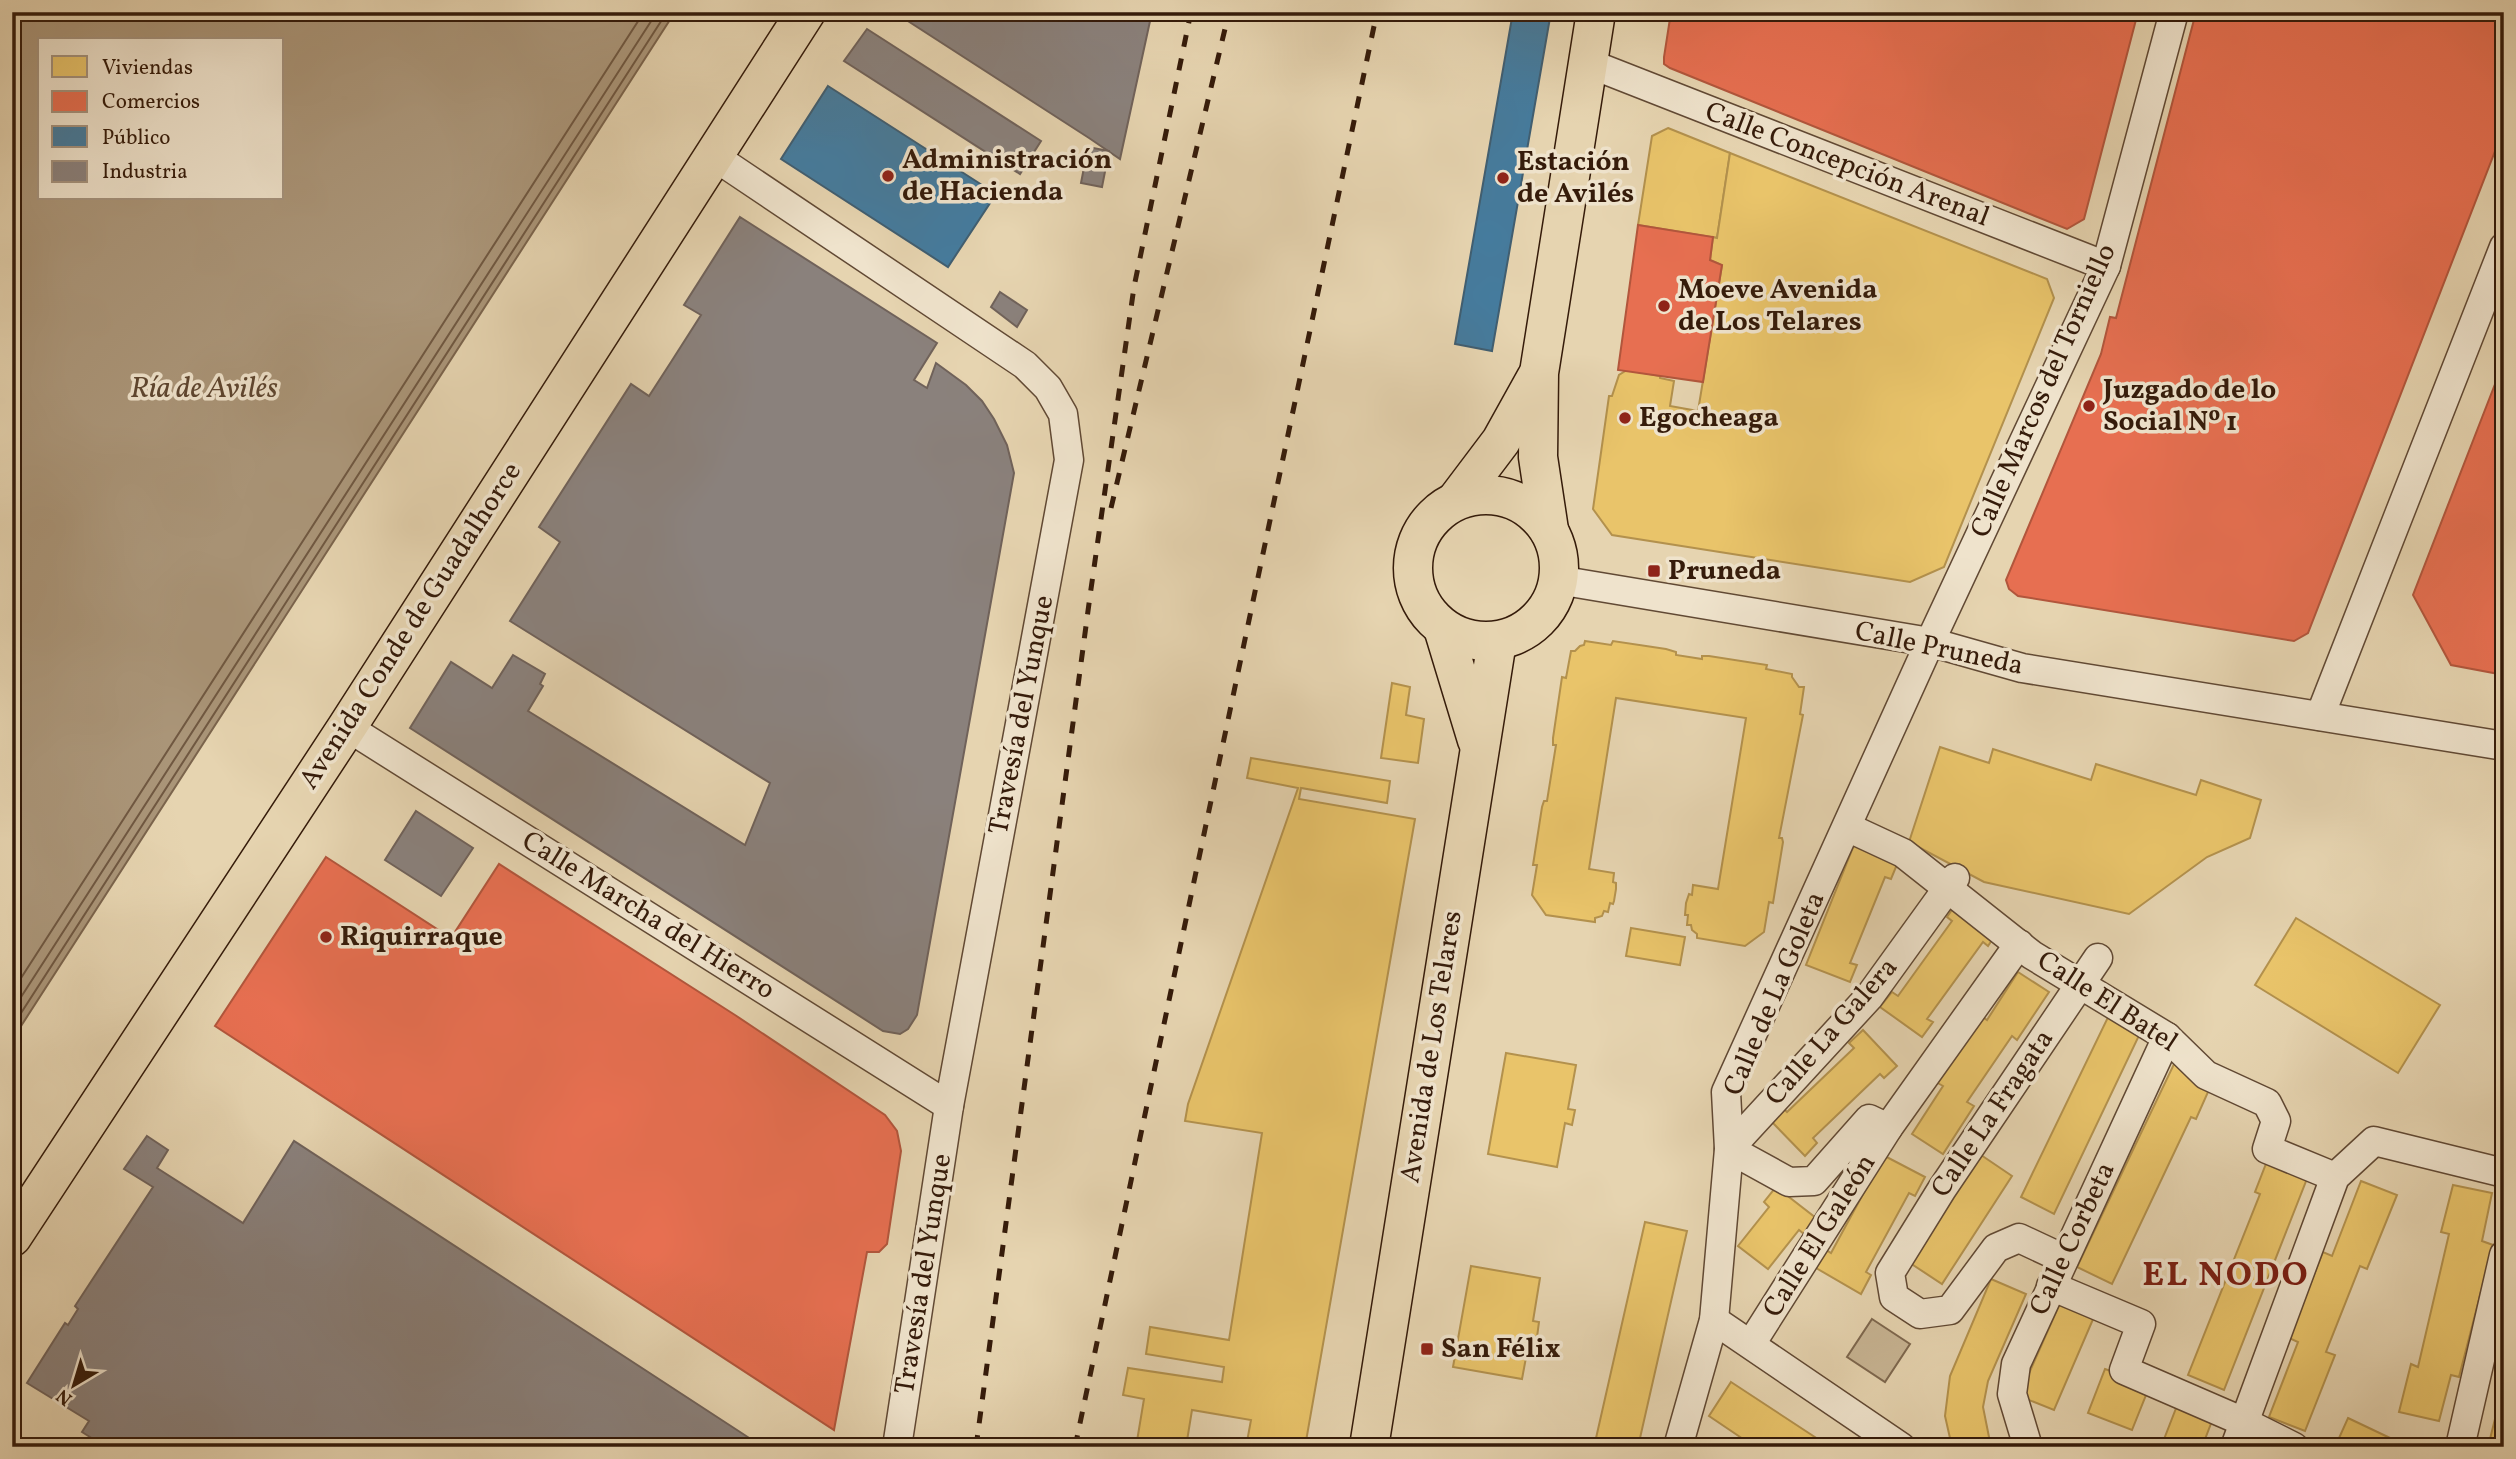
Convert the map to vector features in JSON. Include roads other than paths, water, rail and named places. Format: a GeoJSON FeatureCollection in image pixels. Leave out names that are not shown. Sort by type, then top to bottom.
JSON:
{"type":"FeatureCollection","features":[{"type":"Feature","properties":{"kind":"main road","name":"Avenida Conde de Guadalhorce"},"geometry":{"type":"LineString","coordinates":[[12,1237],[346,727],[806,12]]}},
{"type":"Feature","properties":{"kind":"main road"},"geometry":{"type":"LineString","coordinates":[[1539,373],[1501,441],[1458,498],[1438,511],[1422,531],[1413,555],[1413,580],[1425,610],[1443,628],[1466,639],[1497,641],[1521,632],[1541,617],[1554,595],[1558,580],[1558,554],[1549,530],[1538,457],[1539,373],[1596,12]]}},
{"type":"Feature","properties":{"kind":"main road"},"geometry":{"type":"LineString","coordinates":[[1458,498],[1483,495],[1508,498],[1532,511],[1549,530]]}},
{"type":"Feature","properties":{"kind":"main road","name":"Avenida de Los Telares"},"geometry":{"type":"LineString","coordinates":[[1443,628],[1480,749]]}},
{"type":"Feature","properties":{"kind":"main road","name":"Avenida de Los Telares"},"geometry":{"type":"LineString","coordinates":[[1369,1447],[1497,641]]}},
{"type":"Feature","properties":{"kind":"street","name":"Calle Marcos del Torniello"},"geometry":{"type":"LineString","coordinates":[[1930,642],[2106,266],[2174,12]]}},
{"type":"Feature","properties":{"kind":"street","name":"Calle Concepción Arenal"},"geometry":{"type":"LineString","coordinates":[[1588,63],[2106,266]]}},
{"type":"Feature","properties":{"kind":"street","name":"Travesía del Yunque"},"geometry":{"type":"LineString","coordinates":[[715,157],[1025,365],[1048,388],[1063,414],[1069,460],[949,1106],[897,1447]]}},
{"type":"Feature","properties":{"kind":"street"},"geometry":{"type":"LineString","coordinates":[[2320,716],[2504,247]]}},
{"type":"Feature","properties":{"kind":"street","name":"Calle Pruneda"},"geometry":{"type":"LineString","coordinates":[[1558,580],[1930,642],[2022,668],[2504,746]]}},
{"type":"Feature","properties":{"kind":"street","name":"Calle de La Goleta"},"geometry":{"type":"LineString","coordinates":[[1683,1444],[1714,1320],[1728,1149],[1726,1092],[1930,642]]}},
{"type":"Feature","properties":{"kind":"street","name":"Calle Marcha del Hierro"},"geometry":{"type":"LineString","coordinates":[[346,727],[949,1106]]}},
{"type":"Feature","properties":{"kind":"street","name":"Calle El Batel"},"geometry":{"type":"LineString","coordinates":[[1847,827],[1903,853],[1951,882],[2026,949],[2167,1037],[2206,1075],[2267,1104],[2276,1121],[2267,1149],[2335,1177]]}},
{"type":"Feature","properties":{"kind":"street","name":"Calle La Galera"},"geometry":{"type":"LineString","coordinates":[[1728,1149],[1869,997],[1951,882]]}},
{"type":"Feature","properties":{"kind":"street","name":"Calle El Galeón"},"geometry":{"type":"LineString","coordinates":[[1751,1344],[1888,1128],[2026,949]]}},
{"type":"Feature","properties":{"kind":"street","name":"Calle La Fragata"},"geometry":{"type":"LineString","coordinates":[[2064,1259],[2019,1238],[1996,1248],[1950,1311],[1920,1314],[1894,1297],[1891,1272],[1942,1189],[2098,958]]}},
{"type":"Feature","properties":{"kind":"street","name":"Calle Corbeta"},"geometry":{"type":"LineString","coordinates":[[2028,1447],[2012,1394],[2016,1364],[2167,1037]]}},
{"type":"Feature","properties":{"kind":"street","name":"Calle El Galeón"},"geometry":{"type":"LineString","coordinates":[[1728,1149],[1789,1182],[1814,1181],[1868,1119],[1888,1128]]}},
{"type":"Feature","properties":{"kind":"street"},"geometry":{"type":"LineString","coordinates":[[2239,1434],[2335,1177],[2374,1141],[2504,1173]]}},
{"type":"Feature","properties":{"kind":"street"},"geometry":{"type":"LineString","coordinates":[[2460,1447],[2504,1255]]}},
{"type":"Feature","properties":{"kind":"street"},"geometry":{"type":"LineString","coordinates":[[2051,1286],[2141,1324],[2124,1370],[2239,1434],[2294,1447]]}},
{"type":"Feature","properties":{"kind":"street"},"geometry":{"type":"LineString","coordinates":[[1714,1320],[1901,1447]]}},
{"type":"Feature","properties":{"kind":"street"},"geometry":{"type":"LineString","coordinates":[[1360,1447],[1385,1345]]}},
{"type":"Feature","properties":{"kind":"water","name":"Ría de Avilés"},"geometry":{"type":"Polygon","coordinates":[[[12,12],[675,12],[12,1040],[12,12]]]}},
{"type":"Feature","properties":{"kind":"railway"},"geometry":{"type":"LineString","coordinates":[[976,1447],[1134,287],[1191,12]]}},
{"type":"Feature","properties":{"kind":"railway"},"geometry":{"type":"LineString","coordinates":[[1111,508],[1229,12]]}},
{"type":"Feature","properties":{"kind":"railway"},"geometry":{"type":"LineString","coordinates":[[1075,1447],[1377,12]]}},
{"type":"Feature","properties":{"kind":"place","name":"Administración de Hacienda"},"geometry":{"type":"Point","coordinates":[888,176]}},
{"type":"Feature","properties":{"kind":"place","name":"Estación de Avilés"},"geometry":{"type":"Point","coordinates":[1503,178]}},
{"type":"Feature","properties":{"kind":"place","name":"Moeve Avenida de Los Telares"},"geometry":{"type":"Point","coordinates":[1664,306]}},
{"type":"Feature","properties":{"kind":"place","name":"Juzgado de lo Social Nº 1"},"geometry":{"type":"Point","coordinates":[2089,406]}},
{"type":"Feature","properties":{"kind":"place","name":"Egocheaga"},"geometry":{"type":"Point","coordinates":[1625,418]}},
{"type":"Feature","properties":{"kind":"place","name":"Pruneda"},"geometry":{"type":"Point","coordinates":[1654,571]}},
{"type":"Feature","properties":{"kind":"place","name":"Riquirraque"},"geometry":{"type":"Point","coordinates":[326,937]}},
{"type":"Feature","properties":{"kind":"place","name":"San Félix"},"geometry":{"type":"Point","coordinates":[1427,1349]}},
{"type":"Feature","properties":{"kind":"district","name":"EL NODO"},"geometry":{"type":"Point","coordinates":[2226,1276]}}]}
